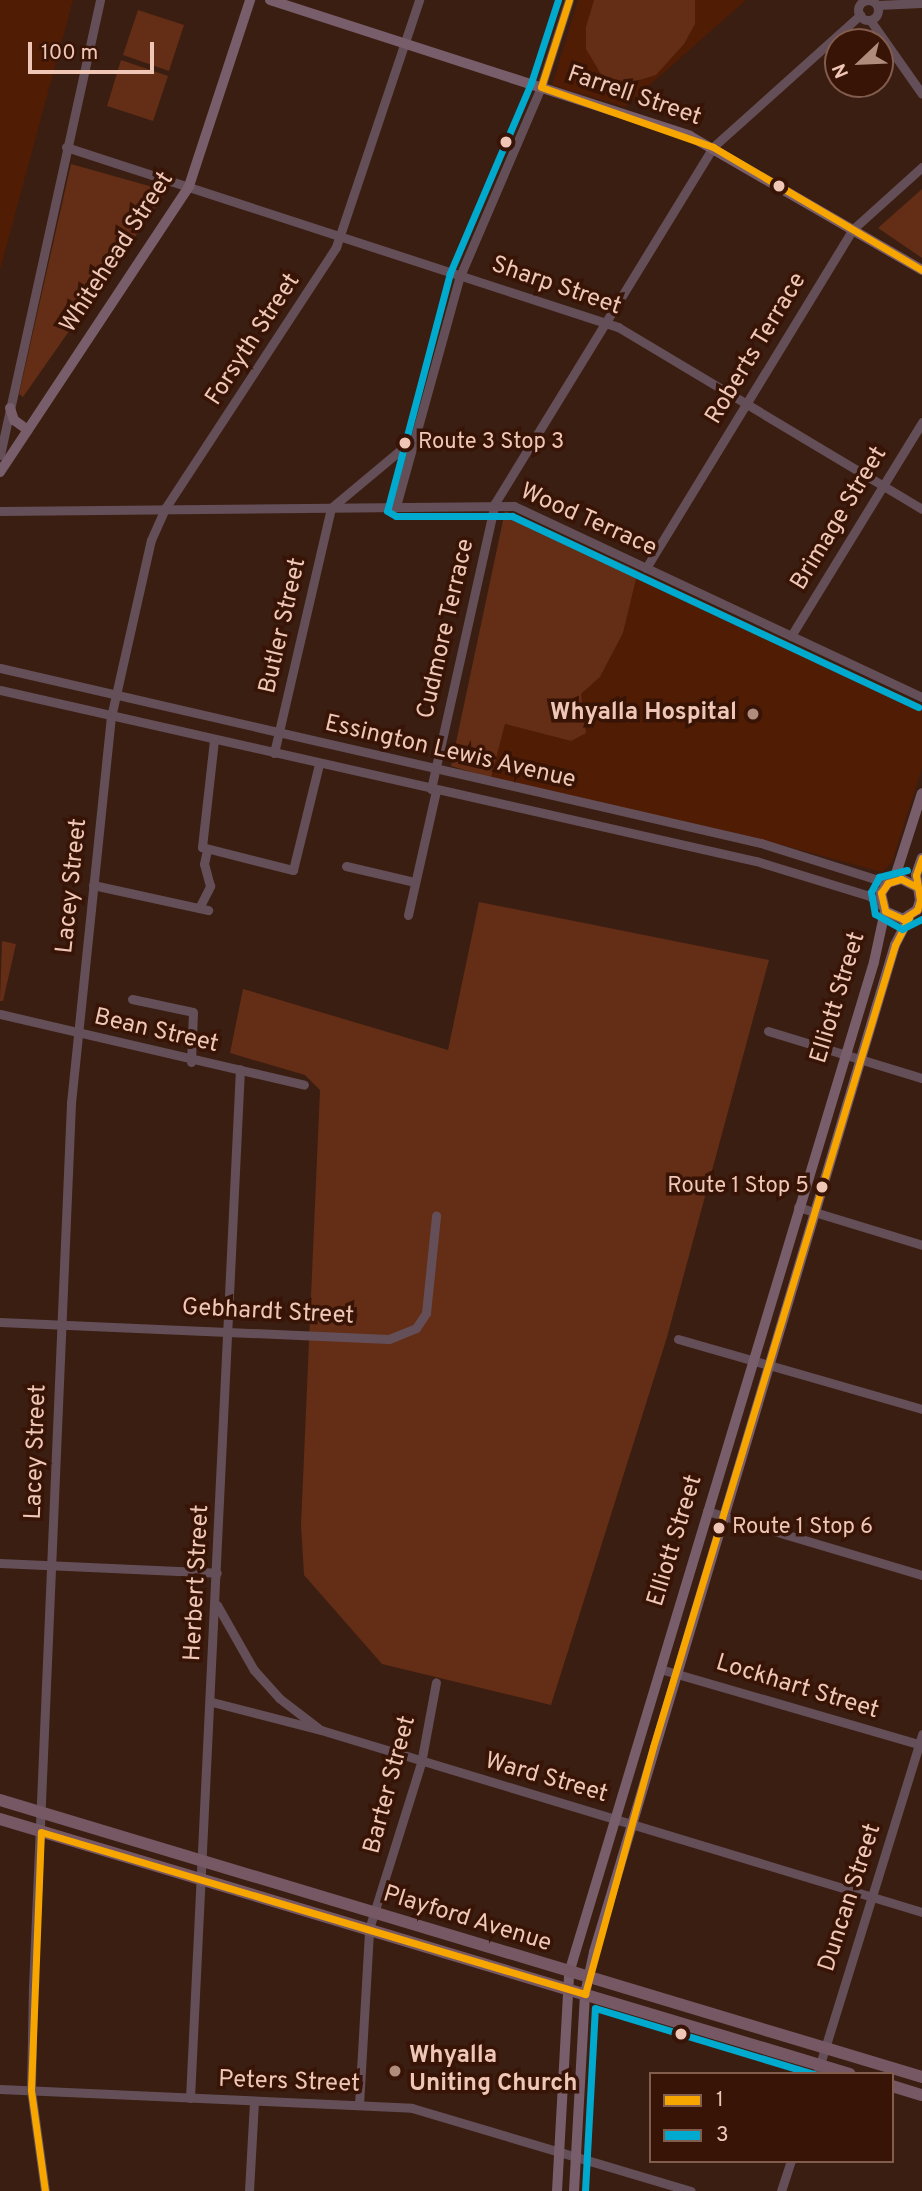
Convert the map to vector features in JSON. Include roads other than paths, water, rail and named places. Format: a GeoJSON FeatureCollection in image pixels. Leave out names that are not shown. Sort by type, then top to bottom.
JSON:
{"type":"FeatureCollection","features":[{"type":"Feature","properties":{"kind":"highway","name":"Playford Avenue"},"geometry":{"type":"LineString","coordinates":[[0,1800],[588,1979],[922,2077]]}},
{"type":"Feature","properties":{"kind":"highway","name":"Playford Avenue"},"geometry":{"type":"LineString","coordinates":[[0,1819],[701,2029],[819,2069],[838,2072]]}},
{"type":"Feature","properties":{"kind":"highway"},"geometry":{"type":"LineString","coordinates":[[468,1959],[472,1943]]}},
{"type":"Feature","properties":{"kind":"highway"},"geometry":{"type":"LineString","coordinates":[[701,2029],[706,2014]]}},
{"type":"Feature","properties":{"kind":"highway"},"geometry":{"type":"LineString","coordinates":[[894,2087],[922,2095]]}},
{"type":"Feature","properties":{"kind":"main road","name":"Whitehead Street"},"geometry":{"type":"LineString","coordinates":[[0,472],[189,186],[250,0]]}},
{"type":"Feature","properties":{"kind":"main road","name":"Farrell Street"},"geometry":{"type":"LineString","coordinates":[[270,0],[541,87],[713,147],[922,270]]}},
{"type":"Feature","properties":{"kind":"main road"},"geometry":{"type":"LineString","coordinates":[[10,408],[14,420],[28,430]]}},
{"type":"Feature","properties":{"kind":"main road"},"geometry":{"type":"LineString","coordinates":[[922,793],[891,881],[881,893],[883,908],[896,918],[915,915],[920,892],[922,858]]}},
{"type":"Feature","properties":{"kind":"main road"},"geometry":{"type":"LineString","coordinates":[[891,881],[907,880],[920,892]]}},
{"type":"Feature","properties":{"kind":"main road","name":"Elliott Street"},"geometry":{"type":"LineString","coordinates":[[557,2191],[566,1989],[569,1973],[874,962],[883,908]]}},
{"type":"Feature","properties":{"kind":"main road","name":"Elliott Street"},"geometry":{"type":"LineString","coordinates":[[574,2191],[588,1979],[676,1672],[895,946],[915,915]]}},
{"type":"Feature","properties":{"kind":"street"},"geometry":{"type":"LineString","coordinates":[[0,455],[100,0]]}},
{"type":"Feature","properties":{"kind":"street","name":"Forsyth Street"},"geometry":{"type":"LineString","coordinates":[[116,696],[151,540],[166,507],[267,357],[340,236],[419,0]]}},
{"type":"Feature","properties":{"kind":"street"},"geometry":{"type":"LineString","coordinates":[[396,506],[411,441],[460,275],[541,87],[569,0]]}},
{"type":"Feature","properties":{"kind":"street"},"geometry":{"type":"LineString","coordinates":[[922,3],[877,5],[866,0],[859,6],[860,15],[870,20],[922,94]]}},
{"type":"Feature","properties":{"kind":"street"},"geometry":{"type":"LineString","coordinates":[[870,20],[877,14],[877,5]]}},
{"type":"Feature","properties":{"kind":"street","name":"Cudmore Terrace"},"geometry":{"type":"LineString","coordinates":[[408,915],[435,770],[495,503],[713,147],[860,15]]}},
{"type":"Feature","properties":{"kind":"street","name":"Sharp Street"},"geometry":{"type":"LineString","coordinates":[[66,147],[607,323],[922,509]]}},
{"type":"Feature","properties":{"kind":"street","name":"Roberts Terrace"},"geometry":{"type":"LineString","coordinates":[[646,568],[852,230],[922,167]]}},
{"type":"Feature","properties":{"kind":"street","name":"Brimage Street"},"geometry":{"type":"LineString","coordinates":[[792,636],[922,422]]}},
{"type":"Feature","properties":{"kind":"street"},"geometry":{"type":"LineString","coordinates":[[331,508],[411,441]]}},
{"type":"Feature","properties":{"kind":"street","name":"Wood Terrace"},"geometry":{"type":"LineString","coordinates":[[0,511],[166,507],[331,508],[495,503],[514,506],[922,697]]}},
{"type":"Feature","properties":{"kind":"street","name":"Butler Street"},"geometry":{"type":"LineString","coordinates":[[275,753],[331,508]]}},
{"type":"Feature","properties":{"kind":"street","name":"Essington Lewis Avenue"},"geometry":{"type":"LineString","coordinates":[[0,668],[761,843],[891,881]]}},
{"type":"Feature","properties":{"kind":"street","name":"Essington Lewis Avenue"},"geometry":{"type":"LineString","coordinates":[[0,690],[756,861],[870,895],[883,908]]}},
{"type":"Feature","properties":{"kind":"street","name":"Lacey Street"},"geometry":{"type":"LineString","coordinates":[[45,2191],[31,2090],[62,1323],[76,1033],[111,717],[116,696]]}},
{"type":"Feature","properties":{"kind":"street"},"geometry":{"type":"LineString","coordinates":[[214,740],[202,847],[293,870],[319,764]]}},
{"type":"Feature","properties":{"kind":"street"},"geometry":{"type":"LineString","coordinates":[[93,885],[203,909],[210,886],[204,864],[207,850]]}},
{"type":"Feature","properties":{"kind":"street"},"geometry":{"type":"LineString","coordinates":[[346,866],[415,881]]}},
{"type":"Feature","properties":{"kind":"street"},"geometry":{"type":"LineString","coordinates":[[132,999],[193,1012],[191,1062]]}},
{"type":"Feature","properties":{"kind":"street","name":"Bean Street"},"geometry":{"type":"LineString","coordinates":[[0,1014],[191,1062],[240,1069],[304,1085]]}},
{"type":"Feature","properties":{"kind":"street"},"geometry":{"type":"LineString","coordinates":[[768,1031],[922,1077]]}},
{"type":"Feature","properties":{"kind":"street","name":"Herbert Street"},"geometry":{"type":"LineString","coordinates":[[190,2098],[217,1604],[240,1069]]}},
{"type":"Feature","properties":{"kind":"street"},"geometry":{"type":"LineString","coordinates":[[799,1207],[922,1245]]}},
{"type":"Feature","properties":{"kind":"street","name":"Gebhardt Street"},"geometry":{"type":"LineString","coordinates":[[0,1322],[229,1329],[388,1339],[415,1328],[426,1313],[436,1216]]}},
{"type":"Feature","properties":{"kind":"street"},"geometry":{"type":"LineString","coordinates":[[678,1339],[922,1409]]}},
{"type":"Feature","properties":{"kind":"street"},"geometry":{"type":"LineString","coordinates":[[707,1511],[922,1575]]}},
{"type":"Feature","properties":{"kind":"street"},"geometry":{"type":"LineString","coordinates":[[0,1563],[218,1573]]}},
{"type":"Feature","properties":{"kind":"street","name":"Ward Street"},"geometry":{"type":"LineString","coordinates":[[217,1604],[254,1670],[279,1699],[321,1730]]}},
{"type":"Feature","properties":{"kind":"street","name":"Lockhart Street"},"geometry":{"type":"LineString","coordinates":[[660,1668],[920,1745]]}},
{"type":"Feature","properties":{"kind":"street","name":"Barter Street"},"geometry":{"type":"LineString","coordinates":[[359,2105],[369,1929],[421,1763],[436,1682]]}},
{"type":"Feature","properties":{"kind":"street","name":"Ward Street"},"geometry":{"type":"LineString","coordinates":[[212,1702],[321,1730],[421,1763],[922,1912]]}},
{"type":"Feature","properties":{"kind":"street","name":"Duncan Street"},"geometry":{"type":"LineString","coordinates":[[819,2069],[922,1734]]}},
{"type":"Feature","properties":{"kind":"street","name":"Peters Street"},"geometry":{"type":"LineString","coordinates":[[0,2089],[359,2105],[435,2113],[691,2191]]}},
{"type":"Feature","properties":{"kind":"street"},"geometry":{"type":"LineString","coordinates":[[249,2191],[254,2102]]}},
{"type":"Feature","properties":{"kind":"street"},"geometry":{"type":"LineString","coordinates":[[781,2191],[790,2163]]}},
{"type":"Feature","properties":{"kind":"place","name":"Route 3 Stop 3"},"geometry":{"type":"Point","coordinates":[405,443]}},
{"type":"Feature","properties":{"kind":"place","name":"Whyalla Hospital"},"geometry":{"type":"Point","coordinates":[753,714]}},
{"type":"Feature","properties":{"kind":"place","name":"Route 1 Stop 5"},"geometry":{"type":"Point","coordinates":[822,1187]}},
{"type":"Feature","properties":{"kind":"place","name":"Route 1 Stop 6"},"geometry":{"type":"Point","coordinates":[719,1528]}},
{"type":"Feature","properties":{"kind":"place","name":"Whyalla Uniting Church"},"geometry":{"type":"Point","coordinates":[395,2071]}}]}
